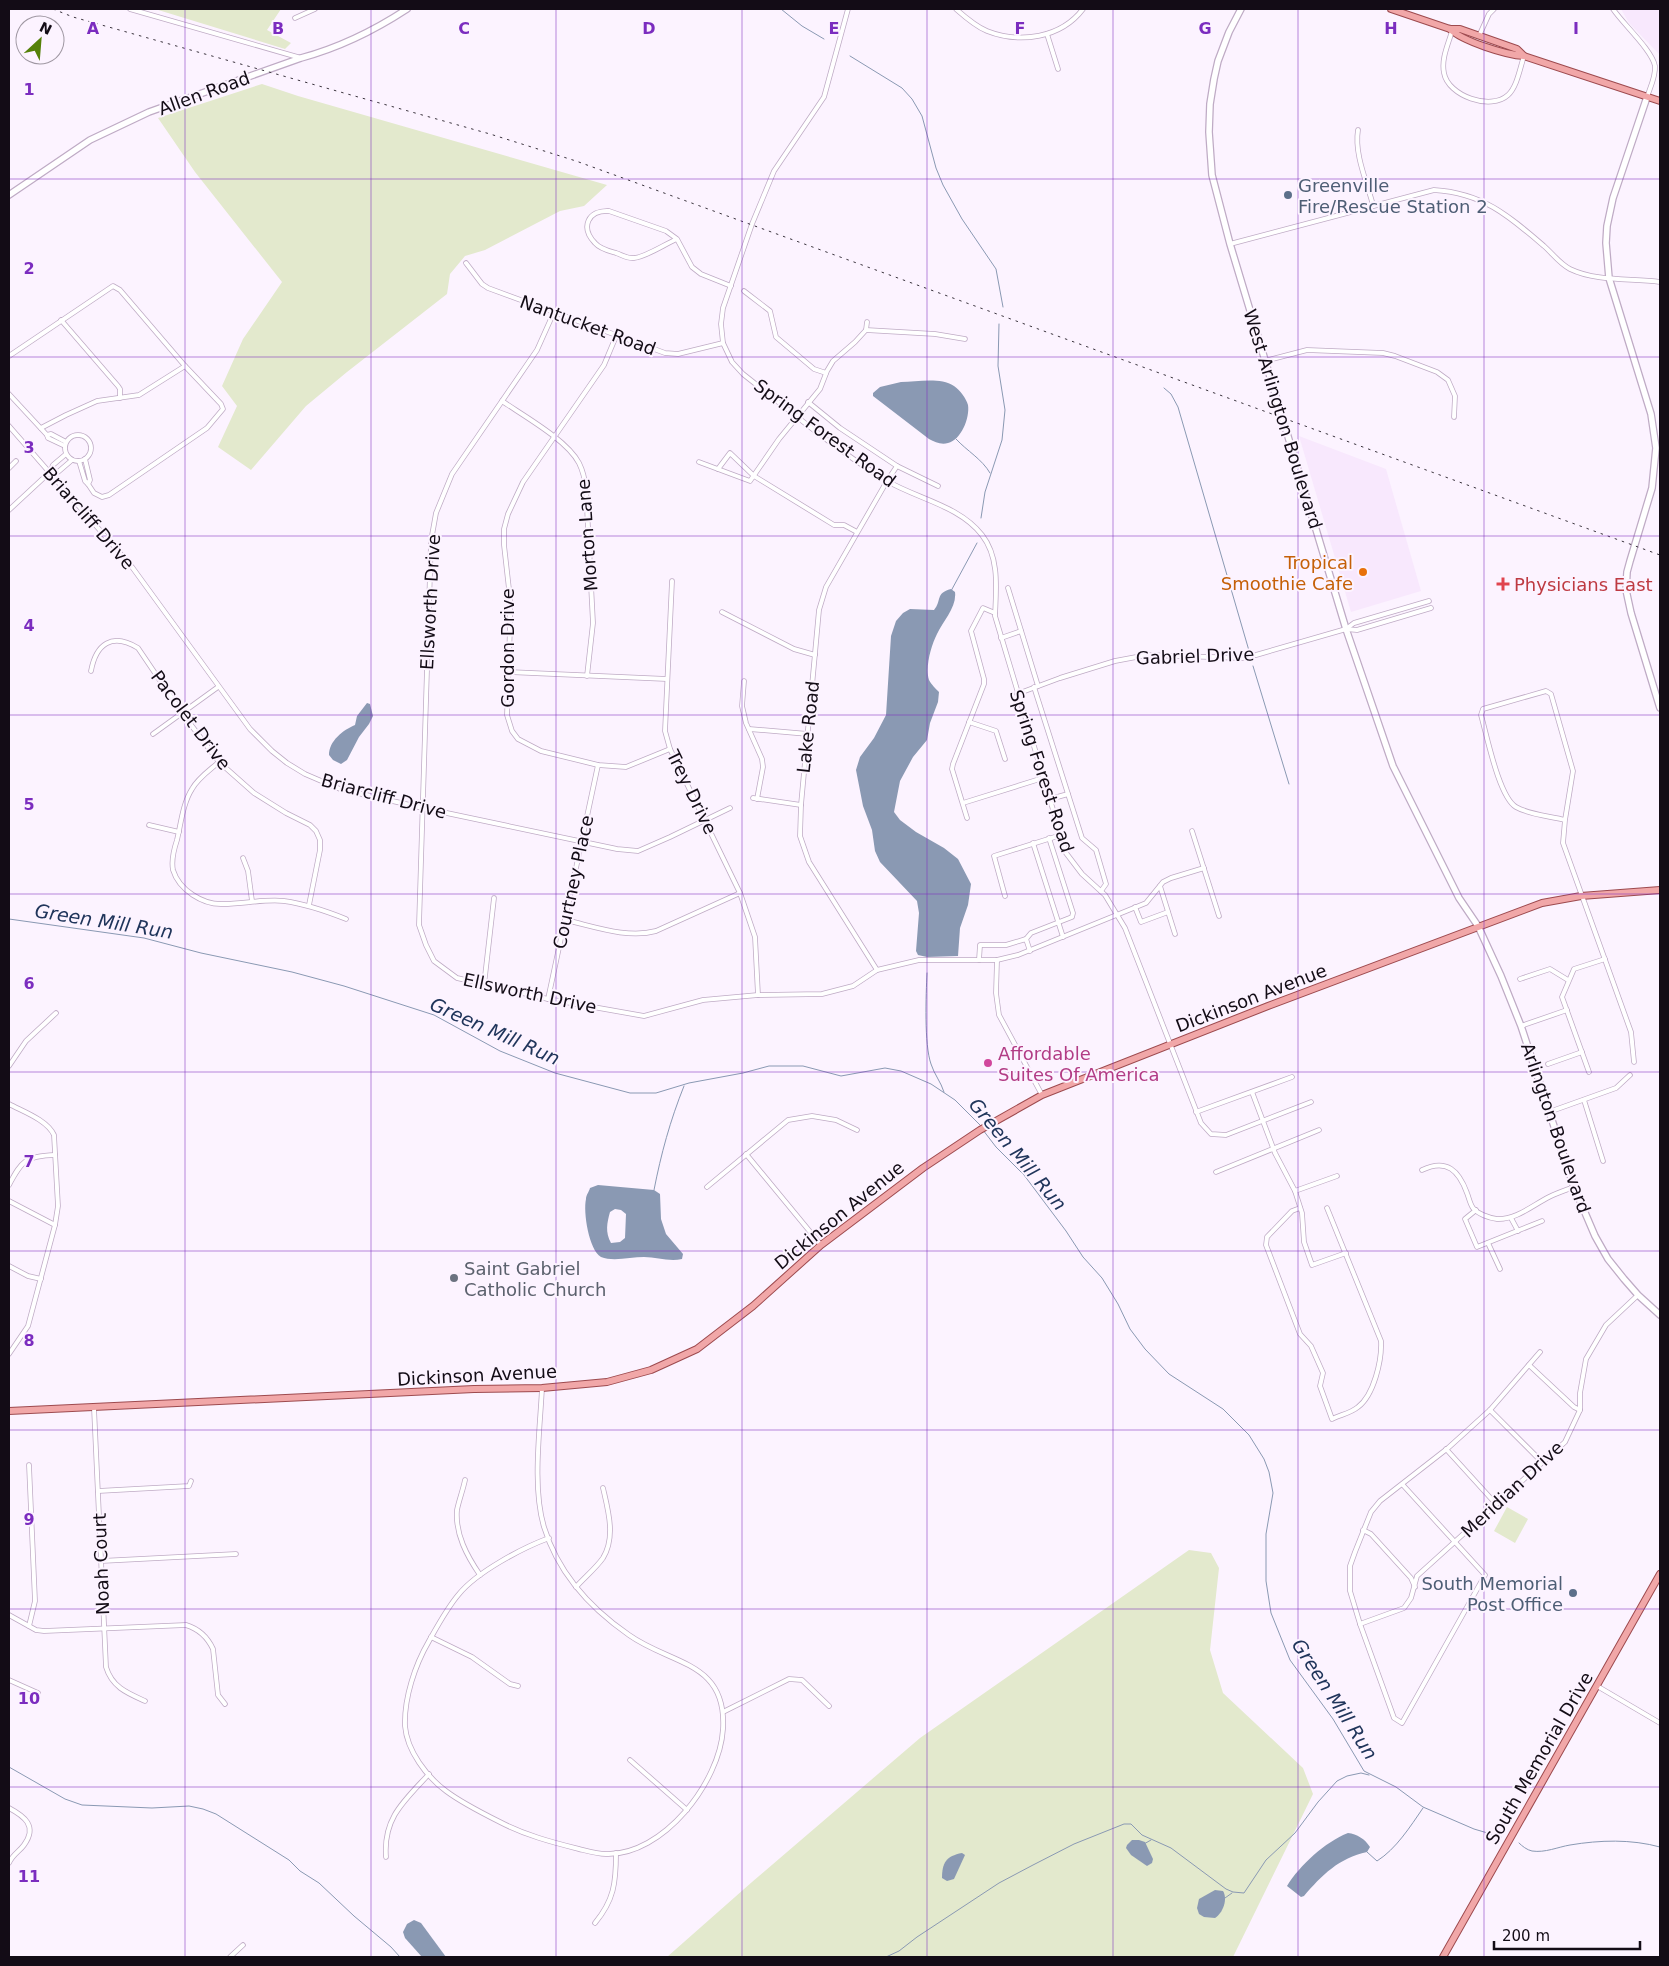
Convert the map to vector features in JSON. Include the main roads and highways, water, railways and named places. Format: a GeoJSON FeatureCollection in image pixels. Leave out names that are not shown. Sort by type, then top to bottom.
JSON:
{"type":"FeatureCollection","features":[{"type":"Feature","properties":{"kind":"main road","name":"Allen Road"},"geometry":{"type":"LineString","coordinates":[[9,195],[90,140],[149,112],[320,53],[348,41],[407,9]]}},
{"type":"Feature","properties":{"kind":"main road","name":"West Arlington Boulevard"},"geometry":{"type":"LineString","coordinates":[[1241,9],[1229,32],[1218,61],[1210,104],[1209,132],[1212,175],[1230,244],[1346,629],[1393,766],[1459,898],[1478,926]]}},
{"type":"Feature","properties":{"kind":"main road"},"geometry":{"type":"LineString","coordinates":[[1391,9],[1451,30],[1460,29],[1517,49],[1524,56]]}},
{"type":"Feature","properties":{"kind":"main road"},"geometry":{"type":"LineString","coordinates":[[1451,30],[1457,36],[1660,101]]}},
{"type":"Feature","properties":{"kind":"main road"},"geometry":{"type":"LineString","coordinates":[[1647,97],[1618,181],[1607,226],[1606,262],[1609,278],[1651,414],[1654,430],[1656,463],[1652,488],[1630,561],[1626,581],[1632,613],[1660,708]]}},
{"type":"Feature","properties":{"kind":"main road","name":"Dickinson Avenue"},"geometry":{"type":"LineString","coordinates":[[9,1411],[474,1389],[542,1388],[607,1382],[651,1370],[697,1349],[753,1306],[821,1245],[923,1168],[980,1130],[1042,1096],[1268,1006],[1542,903],[1582,896],[1660,890]]}},
{"type":"Feature","properties":{"kind":"main road","name":"Arlington Boulevard"},"geometry":{"type":"LineString","coordinates":[[1478,926],[1521,1026],[1574,1186],[1595,1236],[1608,1259],[1638,1295],[1660,1314]]}},
{"type":"Feature","properties":{"kind":"main road","name":"South Memorial Drive"},"geometry":{"type":"LineString","coordinates":[[1443,1957],[1660,1574]]}},
{"type":"Feature","properties":{"kind":"water"},"geometry":{"type":"Polygon","coordinates":[[[928,381],[948,383],[962,394],[968,405],[968,416],[964,428],[957,438],[945,444],[929,439],[873,396],[873,393],[880,387],[901,382],[928,381]]]}},
{"type":"Feature","properties":{"kind":"water"},"geometry":{"type":"Polygon","coordinates":[[[951,589],[955,592],[954,603],[935,639],[928,663],[929,680],[939,692],[938,702],[930,723],[927,740],[913,757],[900,781],[894,812],[900,820],[916,832],[944,848],[958,859],[971,884],[968,905],[960,928],[958,956],[927,957],[918,955],[916,951],[919,913],[917,901],[880,862],[875,851],[872,830],[863,806],[856,770],[860,757],[874,738],[886,715],[891,636],[896,621],[903,613],[910,609],[934,610],[941,595],[951,589]]]}},
{"type":"Feature","properties":{"kind":"water"},"geometry":{"type":"Polygon","coordinates":[[[367,703],[370,704],[373,716],[369,724],[359,737],[347,760],[341,764],[333,760],[329,755],[331,745],[342,733],[355,725],[357,716],[367,703]]]}},
{"type":"Feature","properties":{"kind":"water"},"geometry":{"type":"Polygon","coordinates":[[[598,1185],[654,1190],[660,1194],[661,1219],[666,1234],[683,1254],[682,1259],[672,1260],[644,1257],[611,1259],[601,1257],[593,1247],[586,1221],[586,1196],[590,1188],[598,1185]],[[615,1209],[610,1212],[607,1228],[611,1243],[620,1242],[625,1238],[626,1214],[621,1210],[615,1209]]]}},
{"type":"Feature","properties":{"kind":"water"},"geometry":{"type":"Polygon","coordinates":[[[1348,1833],[1358,1836],[1366,1842],[1370,1847],[1367,1852],[1348,1858],[1332,1868],[1304,1896],[1301,1897],[1287,1886],[1299,1870],[1322,1848],[1348,1833]]]}},
{"type":"Feature","properties":{"kind":"water"},"geometry":{"type":"Polygon","coordinates":[[[1132,1840],[1145,1842],[1153,1859],[1152,1863],[1147,1866],[1131,1855],[1126,1848],[1132,1840]]]}},
{"type":"Feature","properties":{"kind":"water"},"geometry":{"type":"Polygon","coordinates":[[[962,1853],[965,1855],[954,1879],[947,1881],[942,1878],[946,1861],[952,1856],[962,1853]]]}},
{"type":"Feature","properties":{"kind":"water"},"geometry":{"type":"Polygon","coordinates":[[[1215,1890],[1223,1891],[1225,1902],[1218,1916],[1215,1918],[1204,1917],[1199,1914],[1197,1908],[1199,1899],[1215,1890]]]}},
{"type":"Feature","properties":{"kind":"water"},"geometry":{"type":"Polygon","coordinates":[[[414,1920],[421,1923],[446,1957],[422,1957],[405,1938],[403,1932],[407,1924],[414,1920]]]}},
{"type":"Feature","properties":{"kind":"waterway"},"geometry":{"type":"LineString","coordinates":[[781,9],[802,26],[824,39]]}},
{"type":"Feature","properties":{"kind":"waterway"},"geometry":{"type":"LineString","coordinates":[[850,56],[902,88],[912,99],[922,116],[936,168],[943,185],[962,219],[996,269],[1003,307]]}},
{"type":"Feature","properties":{"kind":"waterway"},"geometry":{"type":"LineString","coordinates":[[981,518],[985,492],[1002,440],[1005,410],[998,366],[999,324]]}},
{"type":"Feature","properties":{"kind":"waterway"},"geometry":{"type":"LineString","coordinates":[[1164,388],[1171,394],[1178,407],[1252,661]]}},
{"type":"Feature","properties":{"kind":"waterway"},"geometry":{"type":"LineString","coordinates":[[956,439],[983,463],[990,473]]}},
{"type":"Feature","properties":{"kind":"waterway"},"geometry":{"type":"LineString","coordinates":[[951,591],[977,543]]}},
{"type":"Feature","properties":{"kind":"waterway"},"geometry":{"type":"LineString","coordinates":[[1253,666],[1289,784]]}},
{"type":"Feature","properties":{"kind":"waterway","name":"Green Mill Run"},"geometry":{"type":"LineString","coordinates":[[9,919],[144,938],[344,986],[434,1015],[500,1051],[555,1073],[630,1093],[656,1093],[689,1083],[769,1066],[803,1066],[841,1076],[885,1068],[901,1071],[931,1084],[955,1100],[981,1126]]}},
{"type":"Feature","properties":{"kind":"waterway"},"geometry":{"type":"LineString","coordinates":[[927,973],[927,1044],[932,1068],[944,1092]]}},
{"type":"Feature","properties":{"kind":"waterway"},"geometry":{"type":"LineString","coordinates":[[654,1190],[666,1138],[684,1086]]}},
{"type":"Feature","properties":{"kind":"waterway","name":"Green Mill Run"},"geometry":{"type":"LineString","coordinates":[[983,1130],[996,1147],[1024,1175],[1083,1257],[1102,1278],[1118,1304],[1130,1329],[1145,1349],[1169,1374],[1223,1409],[1249,1435],[1264,1459],[1269,1472],[1273,1493],[1266,1534],[1266,1581],[1271,1613],[1290,1660],[1333,1719],[1364,1771],[1396,1787],[1423,1807],[1474,1829],[1501,1837]]}},
{"type":"Feature","properties":{"kind":"waterway"},"geometry":{"type":"LineString","coordinates":[[9,1767],[65,1799],[82,1805],[152,1808],[189,1806],[216,1814],[289,1860],[300,1871],[319,1883],[400,1957]]}},
{"type":"Feature","properties":{"kind":"waterway"},"geometry":{"type":"LineString","coordinates":[[886,1957],[899,1951],[999,1883],[1074,1844],[1124,1824],[1131,1824],[1142,1835],[1171,1848],[1226,1889],[1244,1893],[1266,1860],[1295,1833],[1318,1802],[1337,1781],[1347,1776],[1361,1773],[1369,1775]]}},
{"type":"Feature","properties":{"kind":"waterway"},"geometry":{"type":"LineString","coordinates":[[1367,1852],[1377,1861],[1384,1856],[1402,1837],[1423,1808]]}},
{"type":"Feature","properties":{"kind":"waterway"},"geometry":{"type":"LineString","coordinates":[[1144,1844],[1151,1840]]}},
{"type":"Feature","properties":{"kind":"waterway","name":"Green Mill Run"},"geometry":{"type":"LineString","coordinates":[[1519,1843],[1532,1851],[1547,1851],[1570,1845],[1604,1841],[1649,1844],[1660,1847]]}},
{"type":"Feature","properties":{"kind":"waterway"},"geometry":{"type":"LineString","coordinates":[[1225,1898],[1232,1893]]}},
{"type":"Feature","properties":{"kind":"railway"},"geometry":{"type":"LineString","coordinates":[[53,9],[73,17],[490,134],[576,161],[1660,555]]}},
{"type":"Feature","properties":{"kind":"place","name":"Greenville Fire/Rescue Station 2"},"geometry":{"type":"Point","coordinates":[1288,195]}},
{"type":"Feature","properties":{"kind":"place","name":"Tropical Smoothie Cafe"},"geometry":{"type":"Point","coordinates":[1363,572]}},
{"type":"Feature","properties":{"kind":"place","name":"Physicians East"},"geometry":{"type":"Point","coordinates":[1503,584]}},
{"type":"Feature","properties":{"kind":"place","name":"Affordable Suites Of America"},"geometry":{"type":"Point","coordinates":[988,1063]}},
{"type":"Feature","properties":{"kind":"place","name":"Saint Gabriel Catholic Church"},"geometry":{"type":"Point","coordinates":[454,1278]}},
{"type":"Feature","properties":{"kind":"place","name":"South Memorial Post Office"},"geometry":{"type":"Point","coordinates":[1573,1593]}}]}
